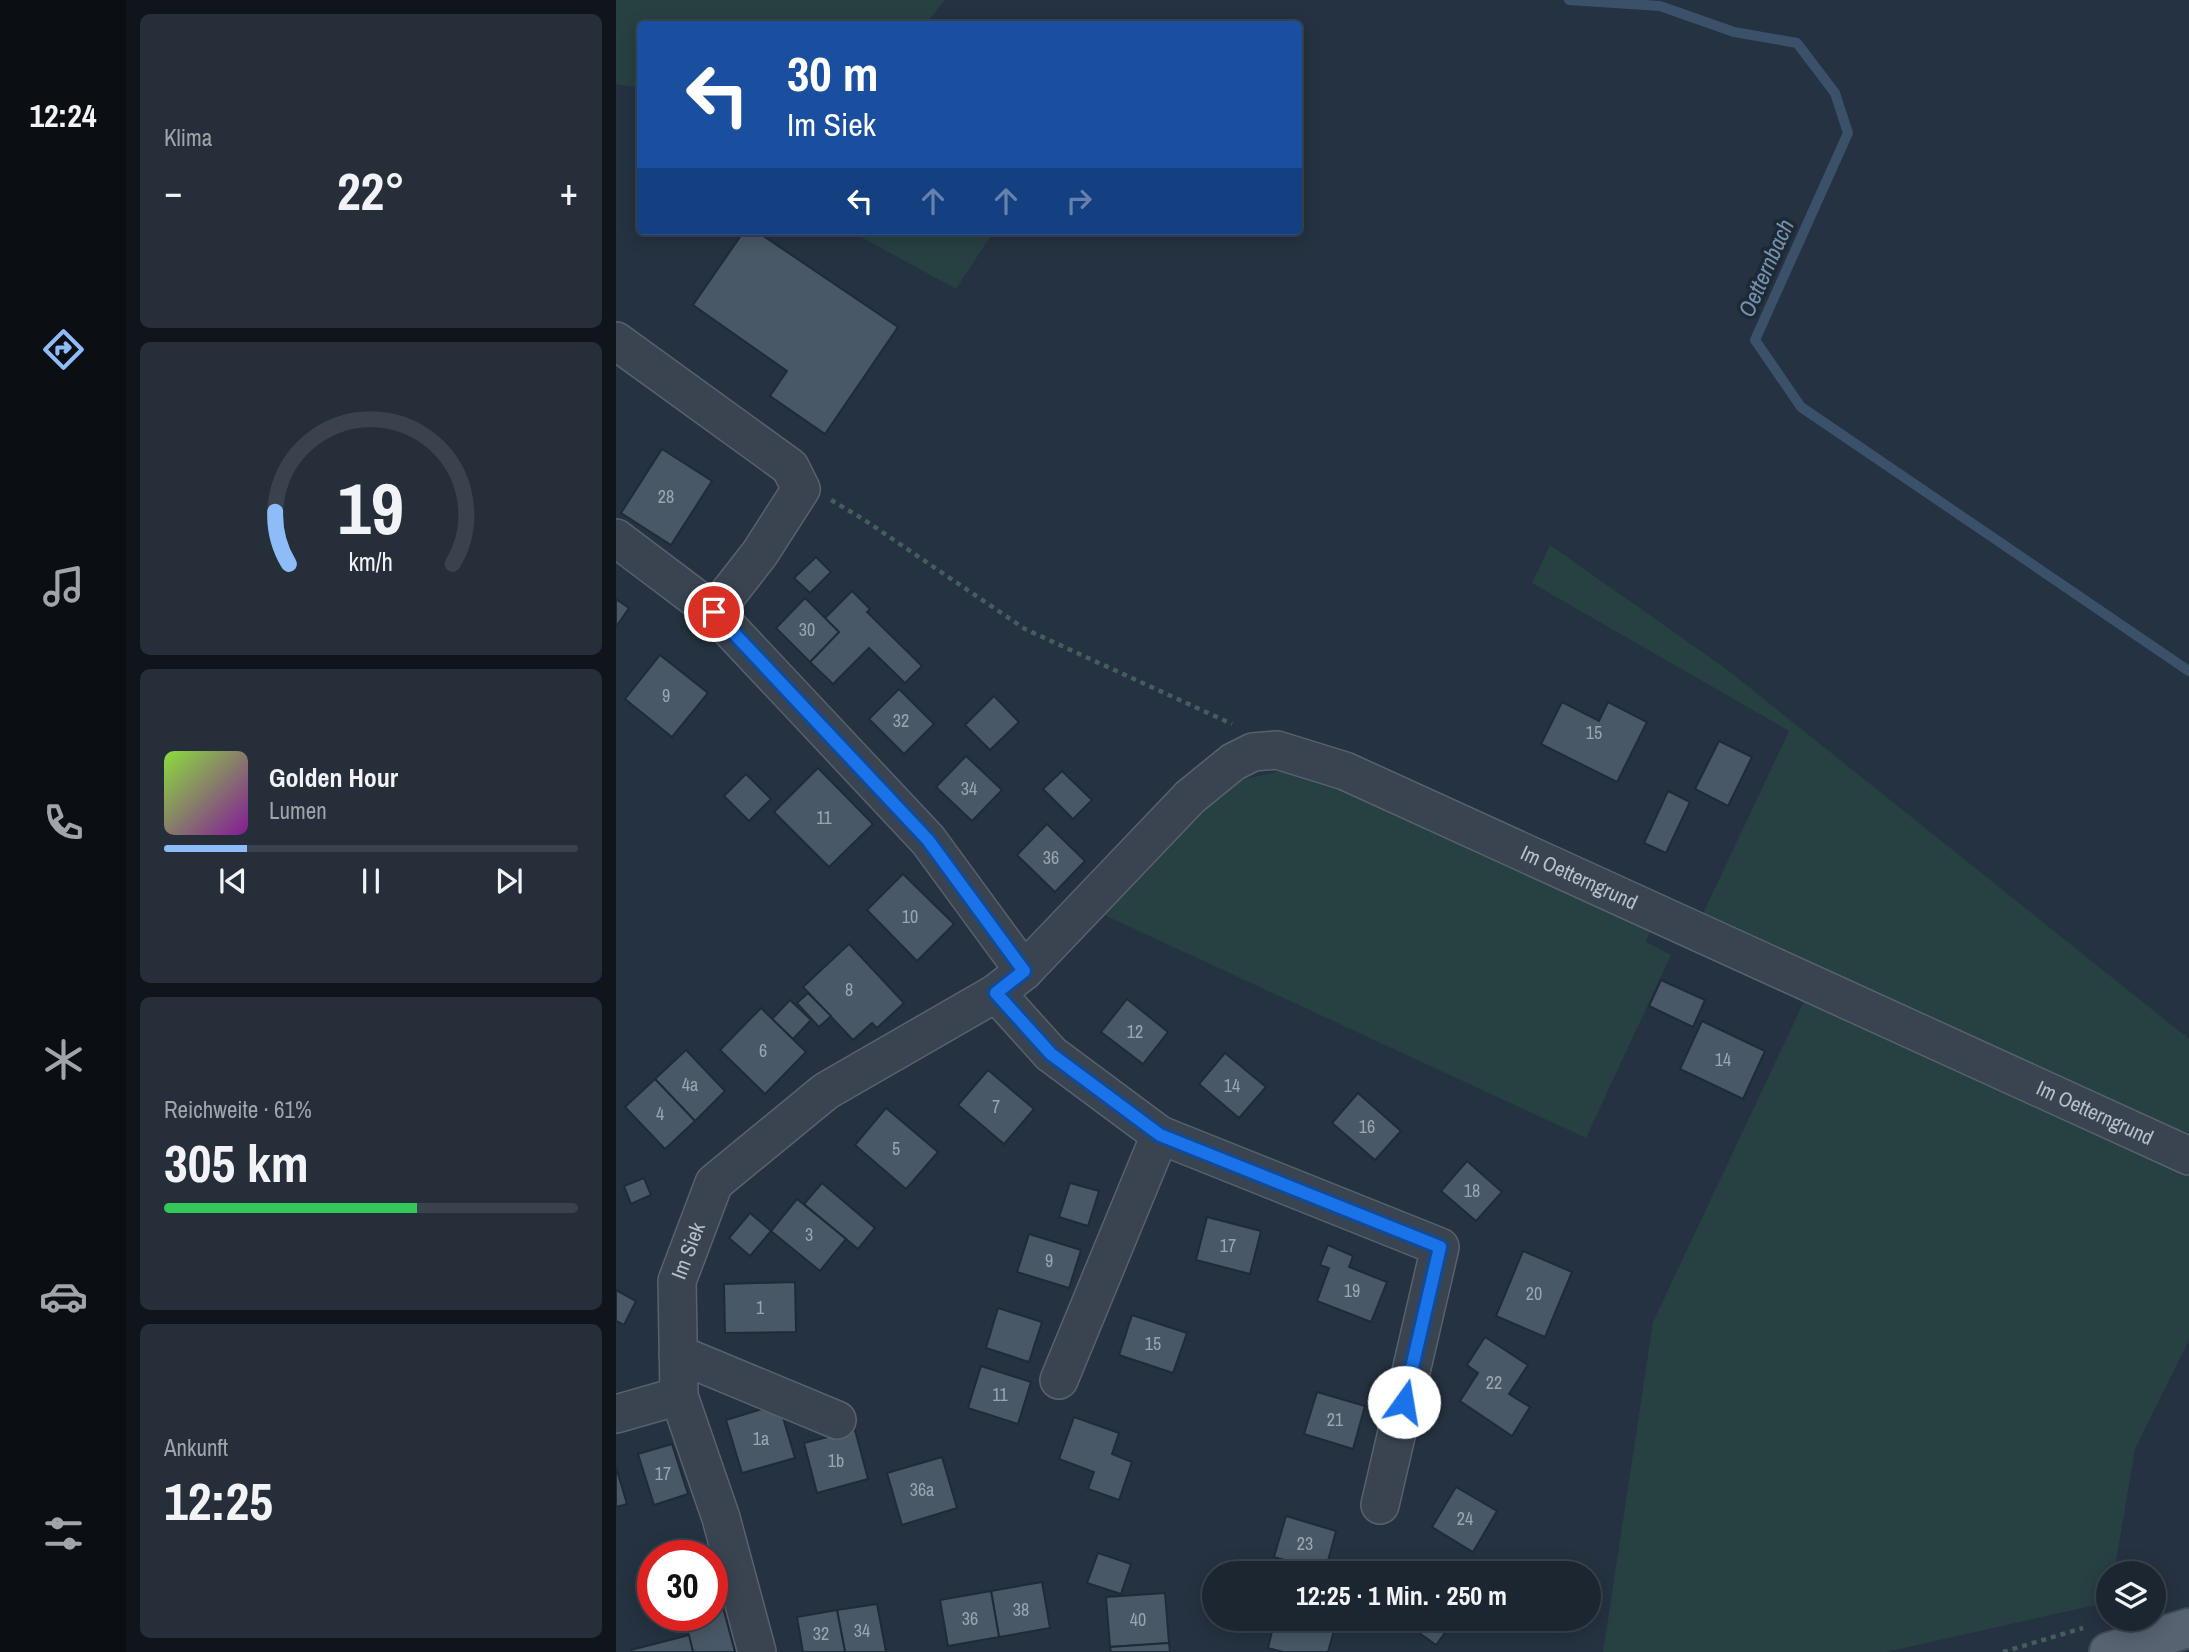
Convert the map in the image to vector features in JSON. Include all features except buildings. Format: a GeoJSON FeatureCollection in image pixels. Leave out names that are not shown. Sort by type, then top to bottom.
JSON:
{"type":"FeatureCollection","features":[{"type":"Feature","properties":{"kind":"main road"},"geometry":{"type":"LineString","coordinates":[[2099,1639],[2189,1628]]}},
{"type":"Feature","properties":{"kind":"street"},"geometry":{"type":"LineString","coordinates":[[616,341],[790,467],[801,489],[760,552],[714,612]]}},
{"type":"Feature","properties":{"kind":"street"},"geometry":{"type":"LineString","coordinates":[[616,538],[714,612],[928,840],[1024,971]]}},
{"type":"Feature","properties":{"kind":"street","name":"Im Oetterngrund"},"geometry":{"type":"LineString","coordinates":[[1024,971],[1190,797],[1233,762],[1253,752],[1277,750],[1345,771],[2189,1156]]}},
{"type":"Feature","properties":{"kind":"street","name":"Im Siek"},"geometry":{"type":"LineString","coordinates":[[757,1652],[721,1518],[679,1396],[677,1281],[714,1183],[826,1091],[996,993],[1024,971]]}},
{"type":"Feature","properties":{"kind":"street"},"geometry":{"type":"LineString","coordinates":[[996,993],[1051,1054],[1160,1135],[1440,1247],[1380,1505]]}},
{"type":"Feature","properties":{"kind":"street"},"geometry":{"type":"LineString","coordinates":[[1059,1380],[1160,1135]]}},
{"type":"Feature","properties":{"kind":"street"},"geometry":{"type":"LineString","coordinates":[[678,1354],[837,1420]]}},
{"type":"Feature","properties":{"kind":"street"},"geometry":{"type":"LineString","coordinates":[[616,1414],[679,1396]]}},
{"type":"Feature","properties":{"kind":"path"},"geometry":{"type":"LineString","coordinates":[[801,489],[829,499],[863,519],[1024,629],[1250,732],[1277,750]]}},
{"type":"Feature","properties":{"kind":"path"},"geometry":{"type":"LineString","coordinates":[[2003,1652],[2099,1639]]}},
{"type":"Feature","properties":{"kind":"green space"},"geometry":{"type":"Polygon","coordinates":[[[616,0],[945,0],[928,21],[637,21],[637,88],[616,84],[616,0]]]}},
{"type":"Feature","properties":{"kind":"green space"},"geometry":{"type":"Polygon","coordinates":[[[857,235],[991,235],[956,289],[857,235]]]}},
{"type":"Feature","properties":{"kind":"green space"},"geometry":{"type":"Polygon","coordinates":[[[1550,545],[1725,668],[2189,1039],[2189,1149],[1698,924],[1789,731],[1532,583],[1550,545]]]}},
{"type":"Feature","properties":{"kind":"green space"},"geometry":{"type":"Polygon","coordinates":[[[1290,769],[1349,785],[1653,925],[1646,942],[1671,955],[1586,1138],[1104,915],[1138,868],[1199,810],[1244,779],[1290,769]]]}},
{"type":"Feature","properties":{"kind":"green space"},"geometry":{"type":"Polygon","coordinates":[[[1805,999],[2189,1171],[2189,1340],[2135,1449],[2116,1561],[2096,1561],[2096,1605],[1886,1652],[1603,1652],[1653,1322],[1805,999]]]}},
{"type":"Feature","properties":{"kind":"waterway","name":"Oetternbach"},"geometry":{"type":"LineString","coordinates":[[1569,0],[1660,6],[1734,32],[1797,43],[1835,93],[1848,133],[1755,340],[1801,407],[2189,671]]}},
{"type":"Feature","properties":{"kind":"route"},"geometry":{"type":"LineString","coordinates":[[714,612],[928,840],[1024,971],[996,993],[1051,1054],[1160,1135],[1440,1247],[1404,1402]]}}]}
